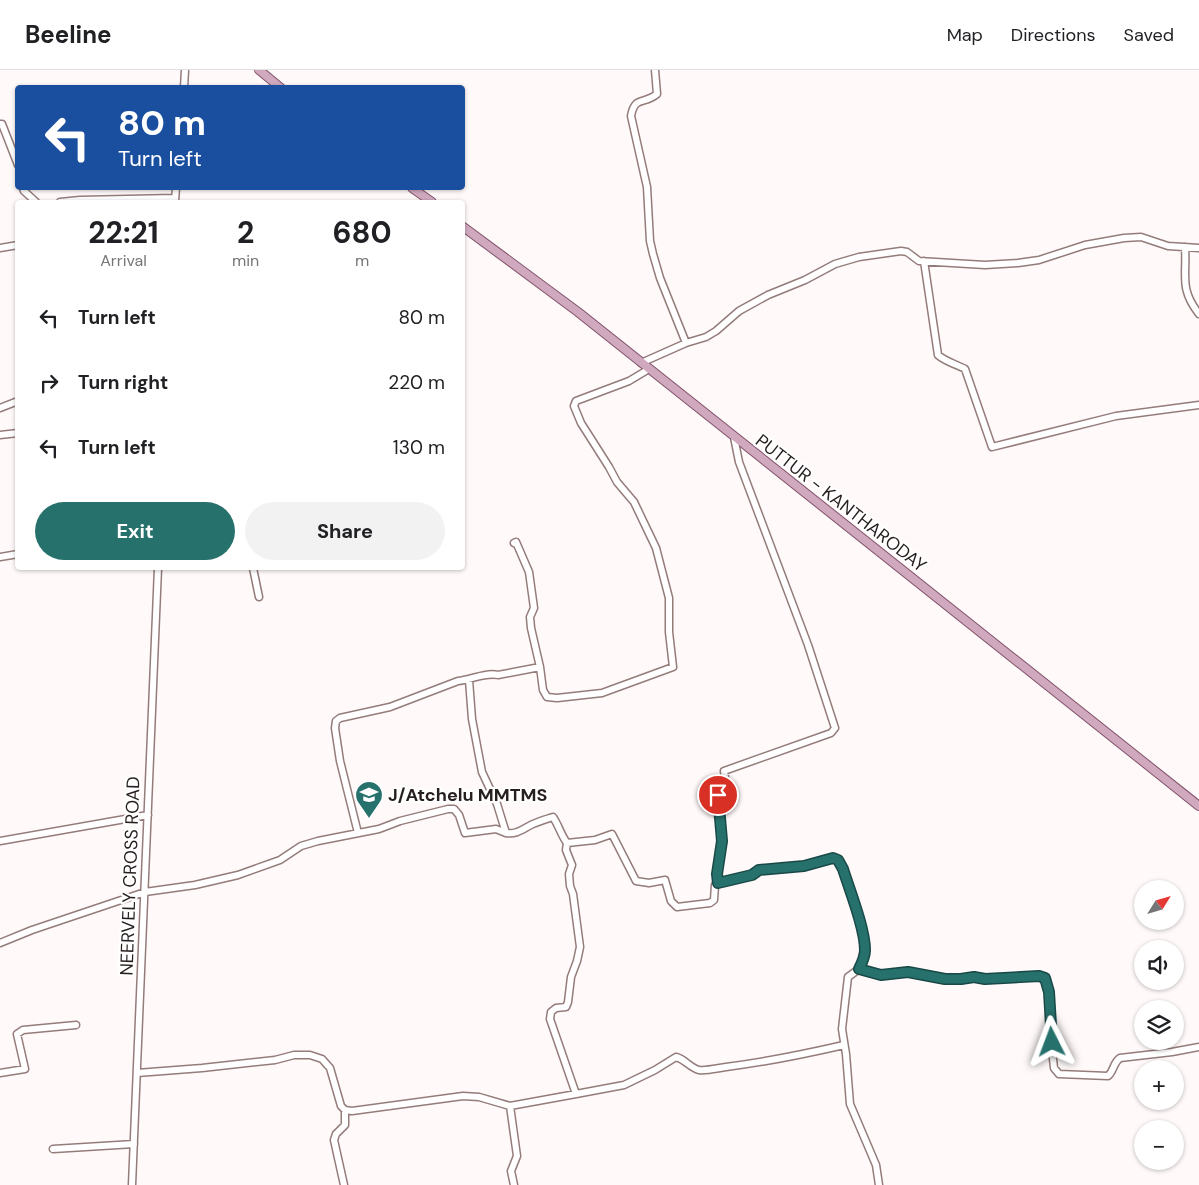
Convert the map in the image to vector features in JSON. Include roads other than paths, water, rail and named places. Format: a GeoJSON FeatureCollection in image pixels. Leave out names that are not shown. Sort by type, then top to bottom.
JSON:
{"type":"FeatureCollection","features":[{"type":"Feature","properties":{"kind":"main road"},"geometry":{"type":"LineString","coordinates":[[259,70],[277,85]]}},
{"type":"Feature","properties":{"kind":"main road"},"geometry":{"type":"LineString","coordinates":[[415,190],[429,200]]}},
{"type":"Feature","properties":{"kind":"main road","name":"PUTTUR - KANTHARODAY"},"geometry":{"type":"LineString","coordinates":[[465,228],[578,312],[1199,806]]}},
{"type":"Feature","properties":{"kind":"street"},"geometry":{"type":"LineString","coordinates":[[184,85],[185,70]]}},
{"type":"Feature","properties":{"kind":"street"},"geometry":{"type":"LineString","coordinates":[[656,70],[657,94],[652,98],[637,102],[633,106],[631,116],[647,187],[650,241],[653,254],[660,278],[686,343]]}},
{"type":"Feature","properties":{"kind":"street"},"geometry":{"type":"LineString","coordinates":[[0,124],[2,124],[15,157]]}},
{"type":"Feature","properties":{"kind":"street"},"geometry":{"type":"LineString","coordinates":[[24,190],[34,200]]}},
{"type":"Feature","properties":{"kind":"street"},"geometry":{"type":"LineString","coordinates":[[80,200],[175,200]]}},
{"type":"Feature","properties":{"kind":"street"},"geometry":{"type":"LineString","coordinates":[[641,363],[686,343],[706,337],[739,311],[768,295],[805,280],[835,264],[859,256],[901,251],[907,252],[919,261],[949,261],[985,265],[1018,263],[1039,260],[1085,245],[1141,237],[1168,246],[1199,248]]}},
{"type":"Feature","properties":{"kind":"street"},"geometry":{"type":"LineString","coordinates":[[0,248],[15,246]]}},
{"type":"Feature","properties":{"kind":"street"},"geometry":{"type":"LineString","coordinates":[[1185,248],[1184,278],[1187,292],[1199,314]]}},
{"type":"Feature","properties":{"kind":"street"},"geometry":{"type":"LineString","coordinates":[[924,261],[938,355],[945,361],[965,369],[992,446],[1116,416],[1199,405]]}},
{"type":"Feature","properties":{"kind":"street"},"geometry":{"type":"LineString","coordinates":[[514,543],[516,542],[529,572],[534,608],[530,617],[531,628],[543,690],[547,697],[602,694],[674,667],[669,632],[669,598],[656,548],[634,502],[617,482],[581,423],[574,406],[576,401],[629,381],[648,369]]}},
{"type":"Feature","properties":{"kind":"street"},"geometry":{"type":"LineString","coordinates":[[0,408],[15,402]]}},
{"type":"Feature","properties":{"kind":"street"},"geometry":{"type":"LineString","coordinates":[[0,436],[15,434]]}},
{"type":"Feature","properties":{"kind":"street"},"geometry":{"type":"LineString","coordinates":[[718,883],[717,874],[722,841],[718,795],[727,791],[724,771],[831,733],[835,728],[808,645],[739,462],[734,437]]}},
{"type":"Feature","properties":{"kind":"street"},"geometry":{"type":"LineString","coordinates":[[0,556],[15,554]]}},
{"type":"Feature","properties":{"kind":"street","name":"NEERVELY CROSS ROAD"},"geometry":{"type":"LineString","coordinates":[[132,1185],[158,570]]}},
{"type":"Feature","properties":{"kind":"street"},"geometry":{"type":"LineString","coordinates":[[253,570],[259,597]]}},
{"type":"Feature","properties":{"kind":"street"},"geometry":{"type":"LineString","coordinates":[[358,833],[340,761],[335,728],[336,721],[340,718],[390,707],[458,681],[540,667]]}},
{"type":"Feature","properties":{"kind":"street"},"geometry":{"type":"LineString","coordinates":[[469,680],[472,719],[482,772],[497,804],[506,833]]}},
{"type":"Feature","properties":{"kind":"street"},"geometry":{"type":"LineString","coordinates":[[0,943],[32,930],[145,892],[195,886],[238,875],[280,860],[301,846],[379,829],[400,821],[448,809],[454,809],[459,815],[465,833],[496,829],[512,834],[522,831],[534,823],[554,817],[560,827],[561,836],[567,844],[566,850],[572,865],[569,874],[570,886],[573,894],[580,947],[571,977],[568,1002],[566,1006],[556,1008],[551,1012],[550,1020],[576,1094]]}},
{"type":"Feature","properties":{"kind":"street"},"geometry":{"type":"LineString","coordinates":[[0,841],[148,815]]}},
{"type":"Feature","properties":{"kind":"street"},"geometry":{"type":"LineString","coordinates":[[567,844],[595,840],[612,834],[636,881],[649,883],[666,880],[671,901],[677,907],[710,903],[714,900],[715,885],[752,875],[759,870],[804,866],[833,858],[838,860],[843,869],[864,936],[865,951],[863,962],[859,969],[848,977],[842,1029],[850,1104],[876,1165],[879,1185]]}},
{"type":"Feature","properties":{"kind":"street"},"geometry":{"type":"LineString","coordinates":[[859,969],[881,975],[908,972],[945,979],[1039,976],[1045,978],[1049,992],[1054,1068],[1059,1074],[1108,1076],[1112,1073],[1116,1061],[1120,1058],[1199,1047]]}},
{"type":"Feature","properties":{"kind":"street"},"geometry":{"type":"LineString","coordinates":[[0,1073],[24,1069],[17,1034],[23,1030],[76,1025]]}},
{"type":"Feature","properties":{"kind":"street"},"geometry":{"type":"LineString","coordinates":[[137,1073],[275,1060],[294,1055],[310,1054],[322,1059],[330,1068],[341,1106],[345,1110],[352,1111],[463,1096],[480,1097],[510,1106],[624,1085],[676,1057],[683,1059],[690,1066],[699,1070],[740,1065],[844,1045]]}},
{"type":"Feature","properties":{"kind":"street"},"geometry":{"type":"LineString","coordinates":[[510,1106],[517,1156],[511,1171],[514,1185]]}},
{"type":"Feature","properties":{"kind":"street"},"geometry":{"type":"LineString","coordinates":[[344,1185],[334,1140],[336,1134],[345,1125],[345,1110]]}},
{"type":"Feature","properties":{"kind":"street"},"geometry":{"type":"LineString","coordinates":[[53,1149],[134,1144]]}},
{"type":"Feature","properties":{"kind":"place","name":"J/Atchelu MMTMS"},"geometry":{"type":"Point","coordinates":[369,819]}}]}
